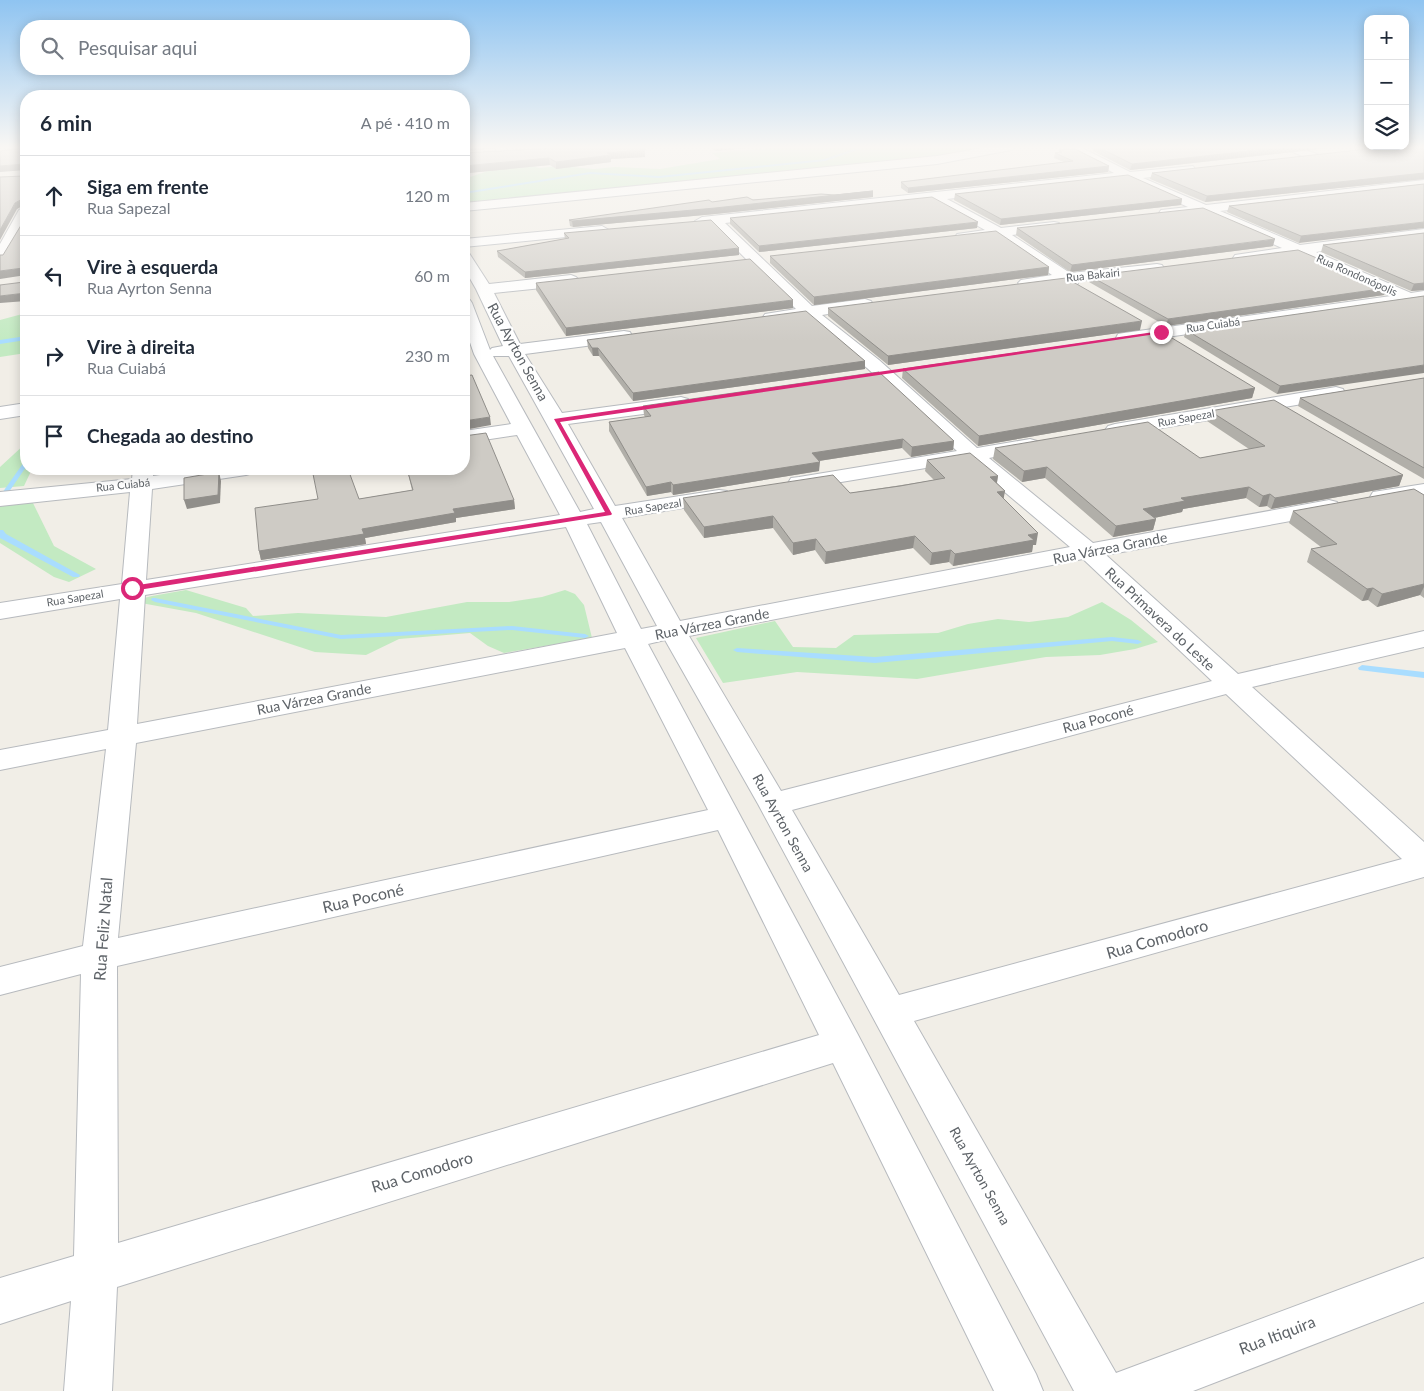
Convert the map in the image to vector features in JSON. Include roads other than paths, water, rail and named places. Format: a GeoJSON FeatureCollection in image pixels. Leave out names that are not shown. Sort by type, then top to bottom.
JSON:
{"type":"FeatureCollection","features":[{"type":"Feature","properties":{"kind":"street"},"geometry":{"type":"LineString","coordinates":[[685,223],[788,212]]}},
{"type":"Feature","properties":{"kind":"street"},"geometry":{"type":"LineString","coordinates":[[962,212],[1000,233],[1090,292]]}},
{"type":"Feature","properties":{"kind":"street"},"geometry":{"type":"LineString","coordinates":[[1155,214],[1172,212]]}},
{"type":"Feature","properties":{"kind":"street","name":"Rua Rondonópolis"},"geometry":{"type":"LineString","coordinates":[[1213,212],[1419,300]]}},
{"type":"Feature","properties":{"kind":"street","name":"Rua Primavera do Leste"},"geometry":{"type":"LineString","coordinates":[[715,220],[757,259],[809,312],[883,374],[973,455],[1088,551],[1424,863]]}},
{"type":"Feature","properties":{"kind":"street"},"geometry":{"type":"LineString","coordinates":[[0,257],[20,221]]}},
{"type":"Feature","properties":{"kind":"street"},"geometry":{"type":"LineString","coordinates":[[952,238],[1068,225]]}},
{"type":"Feature","properties":{"kind":"street"},"geometry":{"type":"LineString","coordinates":[[470,242],[617,229]]}},
{"type":"Feature","properties":{"kind":"street"},"geometry":{"type":"LineString","coordinates":[[1221,260],[1424,234]]}},
{"type":"Feature","properties":{"kind":"street","name":"Rua Bakairi"},"geometry":{"type":"LineString","coordinates":[[1006,286],[1173,266]]}},
{"type":"Feature","properties":{"kind":"street"},"geometry":{"type":"LineString","coordinates":[[474,296],[581,278]]}},
{"type":"Feature","properties":{"kind":"street","name":"Rua Ayrton Senna"},"geometry":{"type":"LineString","coordinates":[[470,280],[474,296],[474,355],[525,428],[573,519],[633,639],[844,1044],[1019,1391]]}},
{"type":"Feature","properties":{"kind":"street","name":"Rua Ayrton Senna"},"geometry":{"type":"LineString","coordinates":[[474,296],[514,350],[556,420],[673,631],[773,804],[1100,1391]]}},
{"type":"Feature","properties":{"kind":"street","name":"Rua Cuiabá"},"geometry":{"type":"LineString","coordinates":[[1104,341],[1161,332],[1419,300]]}},
{"type":"Feature","properties":{"kind":"street"},"geometry":{"type":"LineString","coordinates":[[760,318],[878,303]]}},
{"type":"Feature","properties":{"kind":"street"},"geometry":{"type":"LineString","coordinates":[[1137,319],[1186,347]]}},
{"type":"Feature","properties":{"kind":"street"},"geometry":{"type":"LineString","coordinates":[[474,355],[642,333]]}},
{"type":"Feature","properties":{"kind":"street","name":"Rua Sapezal"},"geometry":{"type":"LineString","coordinates":[[1099,433],[1266,397],[1358,389]]}},
{"type":"Feature","properties":{"kind":"street"},"geometry":{"type":"LineString","coordinates":[[1266,397],[1299,417]]}},
{"type":"Feature","properties":{"kind":"street"},"geometry":{"type":"LineString","coordinates":[[556,420],[701,400]]}},
{"type":"Feature","properties":{"kind":"street"},"geometry":{"type":"LineString","coordinates":[[0,413],[20,410]]}},
{"type":"Feature","properties":{"kind":"street"},"geometry":{"type":"LineString","coordinates":[[470,436],[525,428]]}},
{"type":"Feature","properties":{"kind":"street"},"geometry":{"type":"LineString","coordinates":[[776,487],[1051,442]]}},
{"type":"Feature","properties":{"kind":"street","name":"Rua Cuiabá"},"geometry":{"type":"LineString","coordinates":[[9,497],[157,475]]}},
{"type":"Feature","properties":{"kind":"street"},"geometry":{"type":"LineString","coordinates":[[1398,475],[1424,490]]}},
{"type":"Feature","properties":{"kind":"street","name":"Rua Feliz Natal"},"geometry":{"type":"LineString","coordinates":[[88,1391],[96,1271],[99,956],[122,736],[142,476]]}},
{"type":"Feature","properties":{"kind":"street","name":"Rua Várzea Grande"},"geometry":{"type":"LineString","coordinates":[[0,760],[1088,551],[1424,490]]}},
{"type":"Feature","properties":{"kind":"street","name":"Rua Sapezal"},"geometry":{"type":"LineString","coordinates":[[0,611],[132,588],[737,493]]}},
{"type":"Feature","properties":{"kind":"street","name":"Rua Poconé"},"geometry":{"type":"LineString","coordinates":[[773,804],[1231,684],[1424,639]]}},
{"type":"Feature","properties":{"kind":"street","name":"Rua Poconé"},"geometry":{"type":"LineString","coordinates":[[0,981],[99,956],[726,817]]}},
{"type":"Feature","properties":{"kind":"street","name":"Rua Comodoro"},"geometry":{"type":"LineString","coordinates":[[889,1013],[1424,863]]}},
{"type":"Feature","properties":{"kind":"street","name":"Rua Comodoro"},"geometry":{"type":"LineString","coordinates":[[0,1301],[844,1044]]}},
{"type":"Feature","properties":{"kind":"street","name":"Rua Itiquira"},"geometry":{"type":"LineString","coordinates":[[1130,1391],[1424,1280]]}},
{"type":"Feature","properties":{"kind":"waterway"},"geometry":{"type":"LineString","coordinates":[[0,342],[20,339]]}},
{"type":"Feature","properties":{"kind":"waterway"},"geometry":{"type":"LineString","coordinates":[[0,501],[20,472]]}},
{"type":"Feature","properties":{"kind":"waterway"},"geometry":{"type":"LineString","coordinates":[[0,532],[3,536],[76,575]]}},
{"type":"Feature","properties":{"kind":"waterway"},"geometry":{"type":"LineString","coordinates":[[155,600],[341,637],[512,628],[585,636]]}},
{"type":"Feature","properties":{"kind":"waterway"},"geometry":{"type":"LineString","coordinates":[[737,650],[875,660],[1112,639],[1138,642]]}},
{"type":"Feature","properties":{"kind":"waterway"},"geometry":{"type":"LineString","coordinates":[[1362,668],[1424,675]]}}]}
